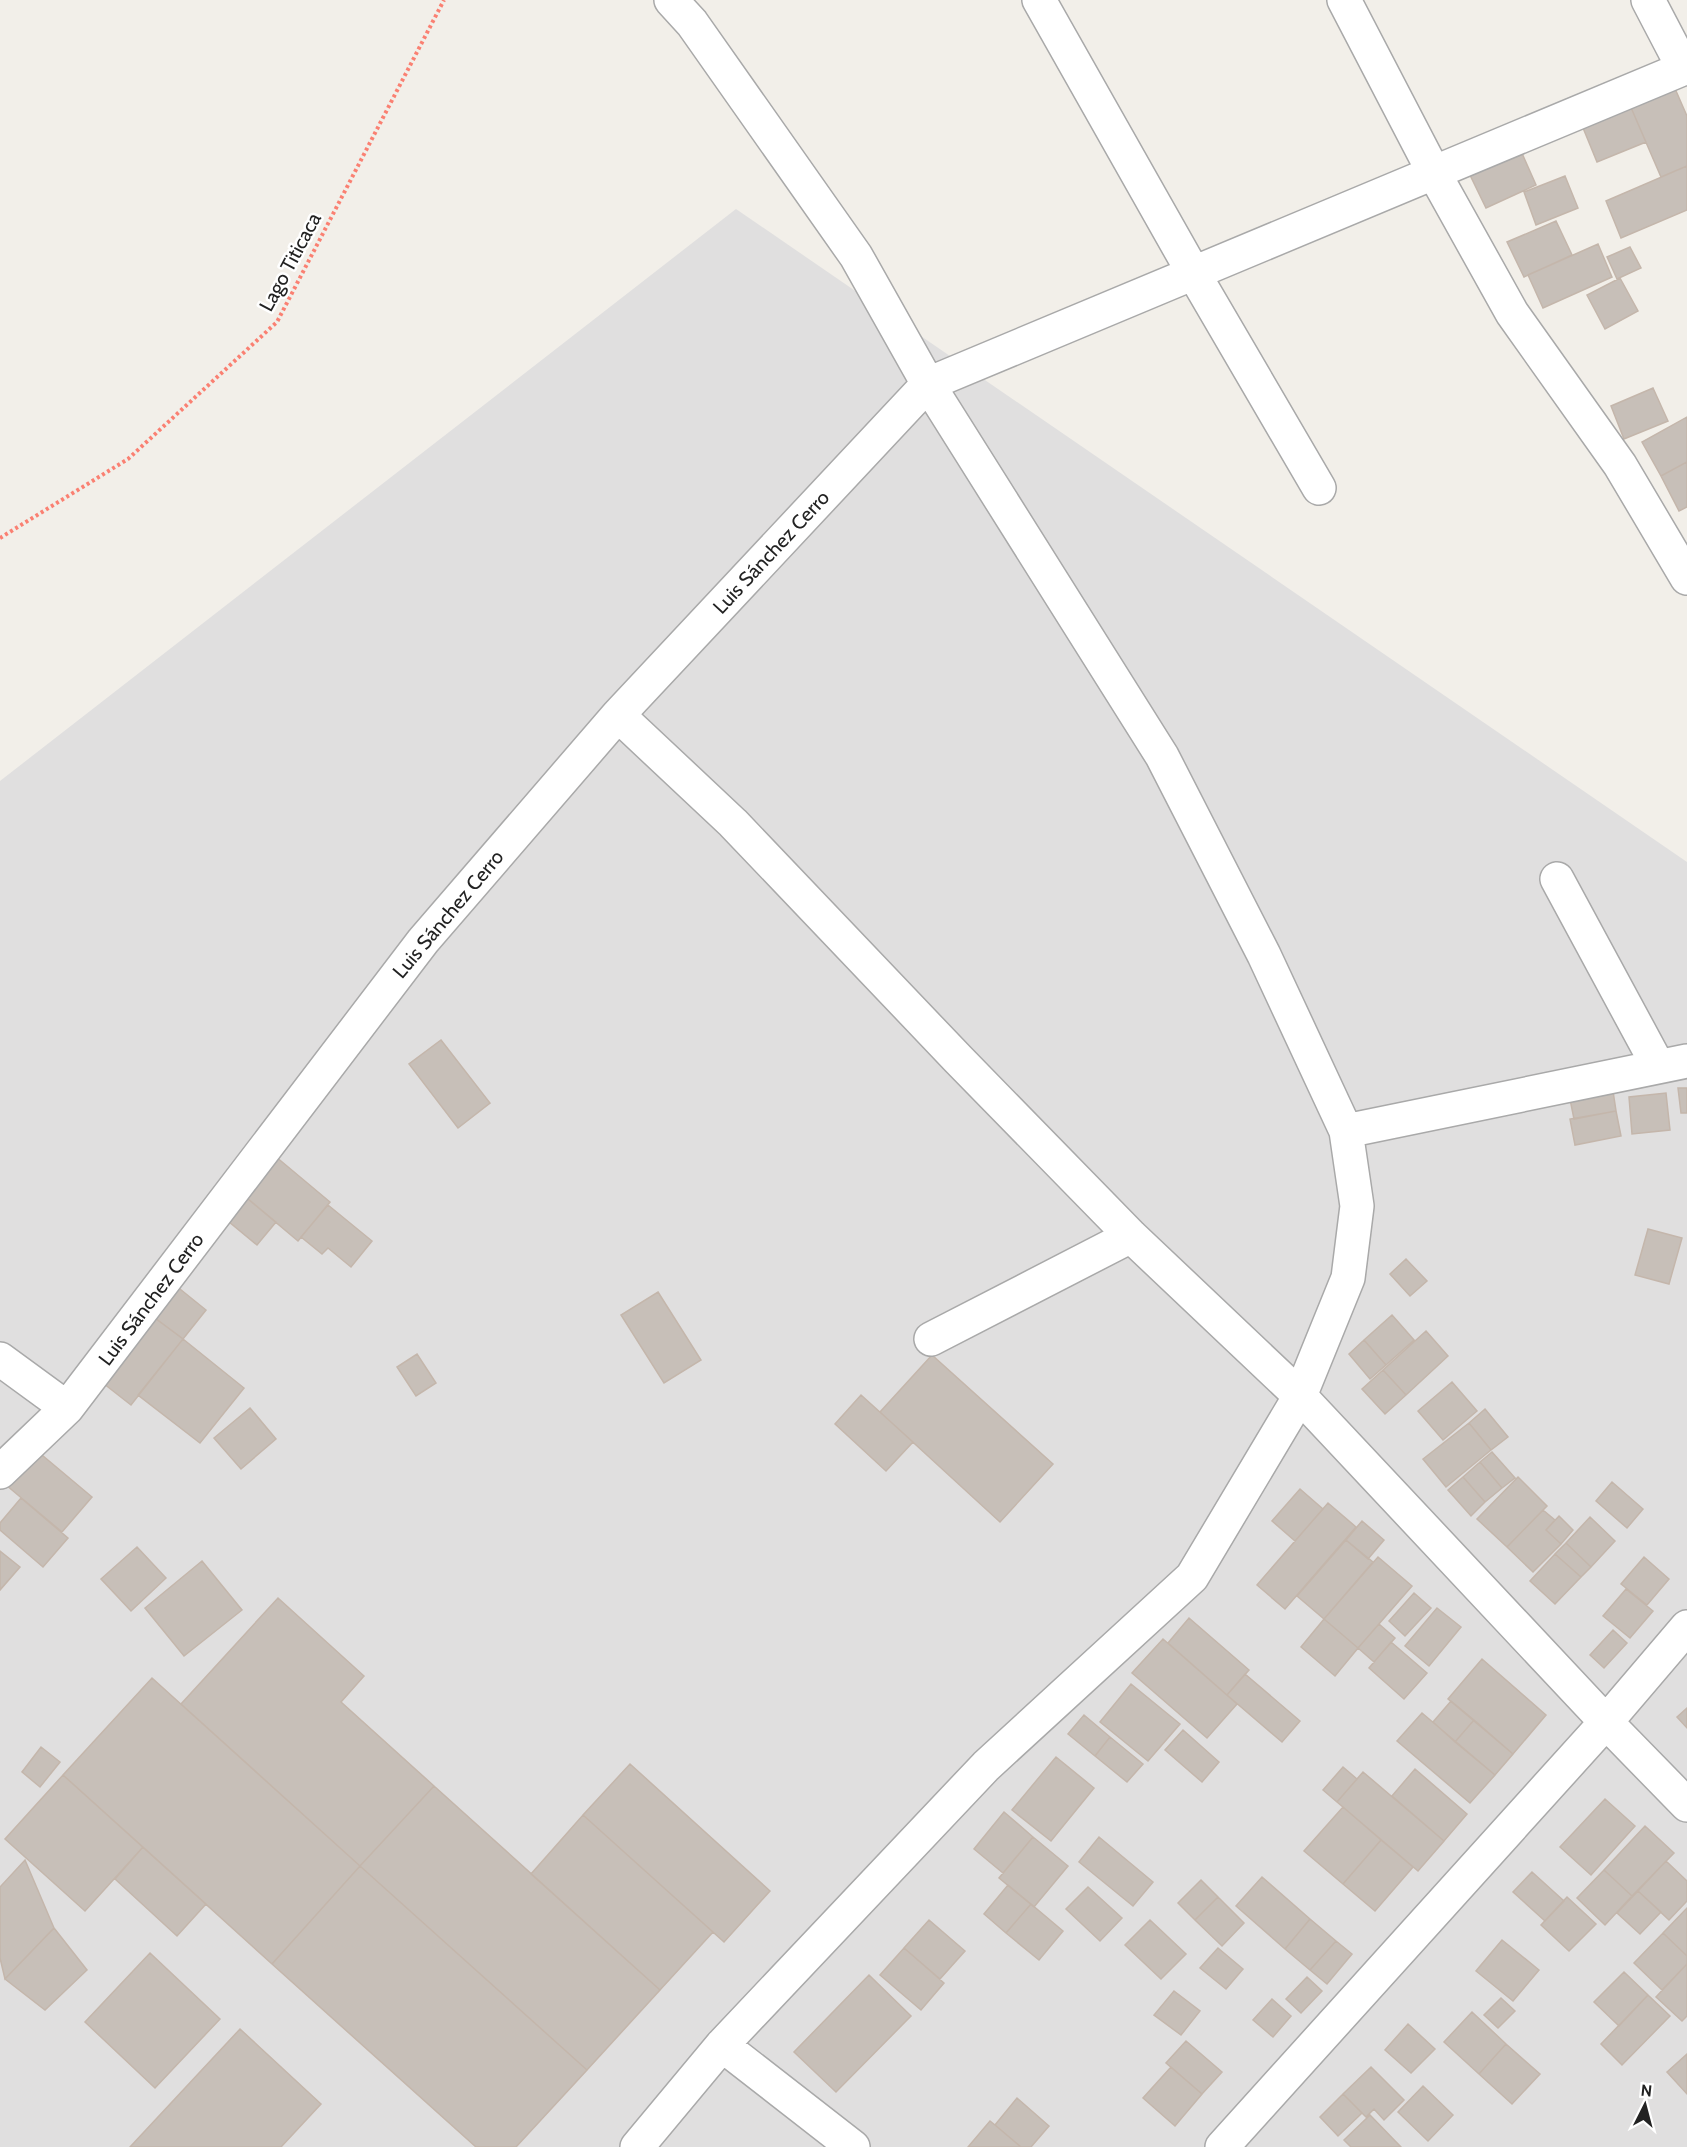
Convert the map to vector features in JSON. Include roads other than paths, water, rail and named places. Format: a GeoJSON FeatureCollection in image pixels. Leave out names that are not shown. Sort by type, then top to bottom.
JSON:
{"type":"FeatureCollection","features":[{"type":"Feature","properties":{"kind":"street"},"geometry":{"type":"LineString","coordinates":[[637,2147],[722,2045],[986,1766],[1192,1578],[1300,1396],[1348,1278],[1357,1206],[1346,1131],[1264,956],[1161,756],[928,384],[855,256],[692,23],[671,0]]}},
{"type":"Feature","properties":{"kind":"street"},"geometry":{"type":"LineString","coordinates":[[1039,0],[1194,274],[1319,488]]}},
{"type":"Feature","properties":{"kind":"street"},"geometry":{"type":"LineString","coordinates":[[1344,0],[1434,173],[1512,313],[1620,465],[1687,578]]}},
{"type":"Feature","properties":{"kind":"street"},"geometry":{"type":"LineString","coordinates":[[928,384],[1685,68],[1648,0]]}},
{"type":"Feature","properties":{"kind":"street","name":"Luis Sánchez Cerro"},"geometry":{"type":"LineString","coordinates":[[0,1472],[67,1408],[423,941],[618,715],[928,384]]}},
{"type":"Feature","properties":{"kind":"street"},"geometry":{"type":"LineString","coordinates":[[618,715],[733,823],[1131,1236],[1300,1396],[1606,1722],[1687,1804]]}},
{"type":"Feature","properties":{"kind":"street"},"geometry":{"type":"LineString","coordinates":[[1346,1131],[1672,1064],[1557,879]]}},
{"type":"Feature","properties":{"kind":"street"},"geometry":{"type":"LineString","coordinates":[[931,1339],[1131,1236]]}},
{"type":"Feature","properties":{"kind":"street"},"geometry":{"type":"LineString","coordinates":[[0,1359],[67,1408]]}},
{"type":"Feature","properties":{"kind":"street"},"geometry":{"type":"LineString","coordinates":[[1222,2147],[1606,1722],[1687,1627]]}},
{"type":"Feature","properties":{"kind":"street"},"geometry":{"type":"LineString","coordinates":[[722,2045],[853,2147]]}}]}
